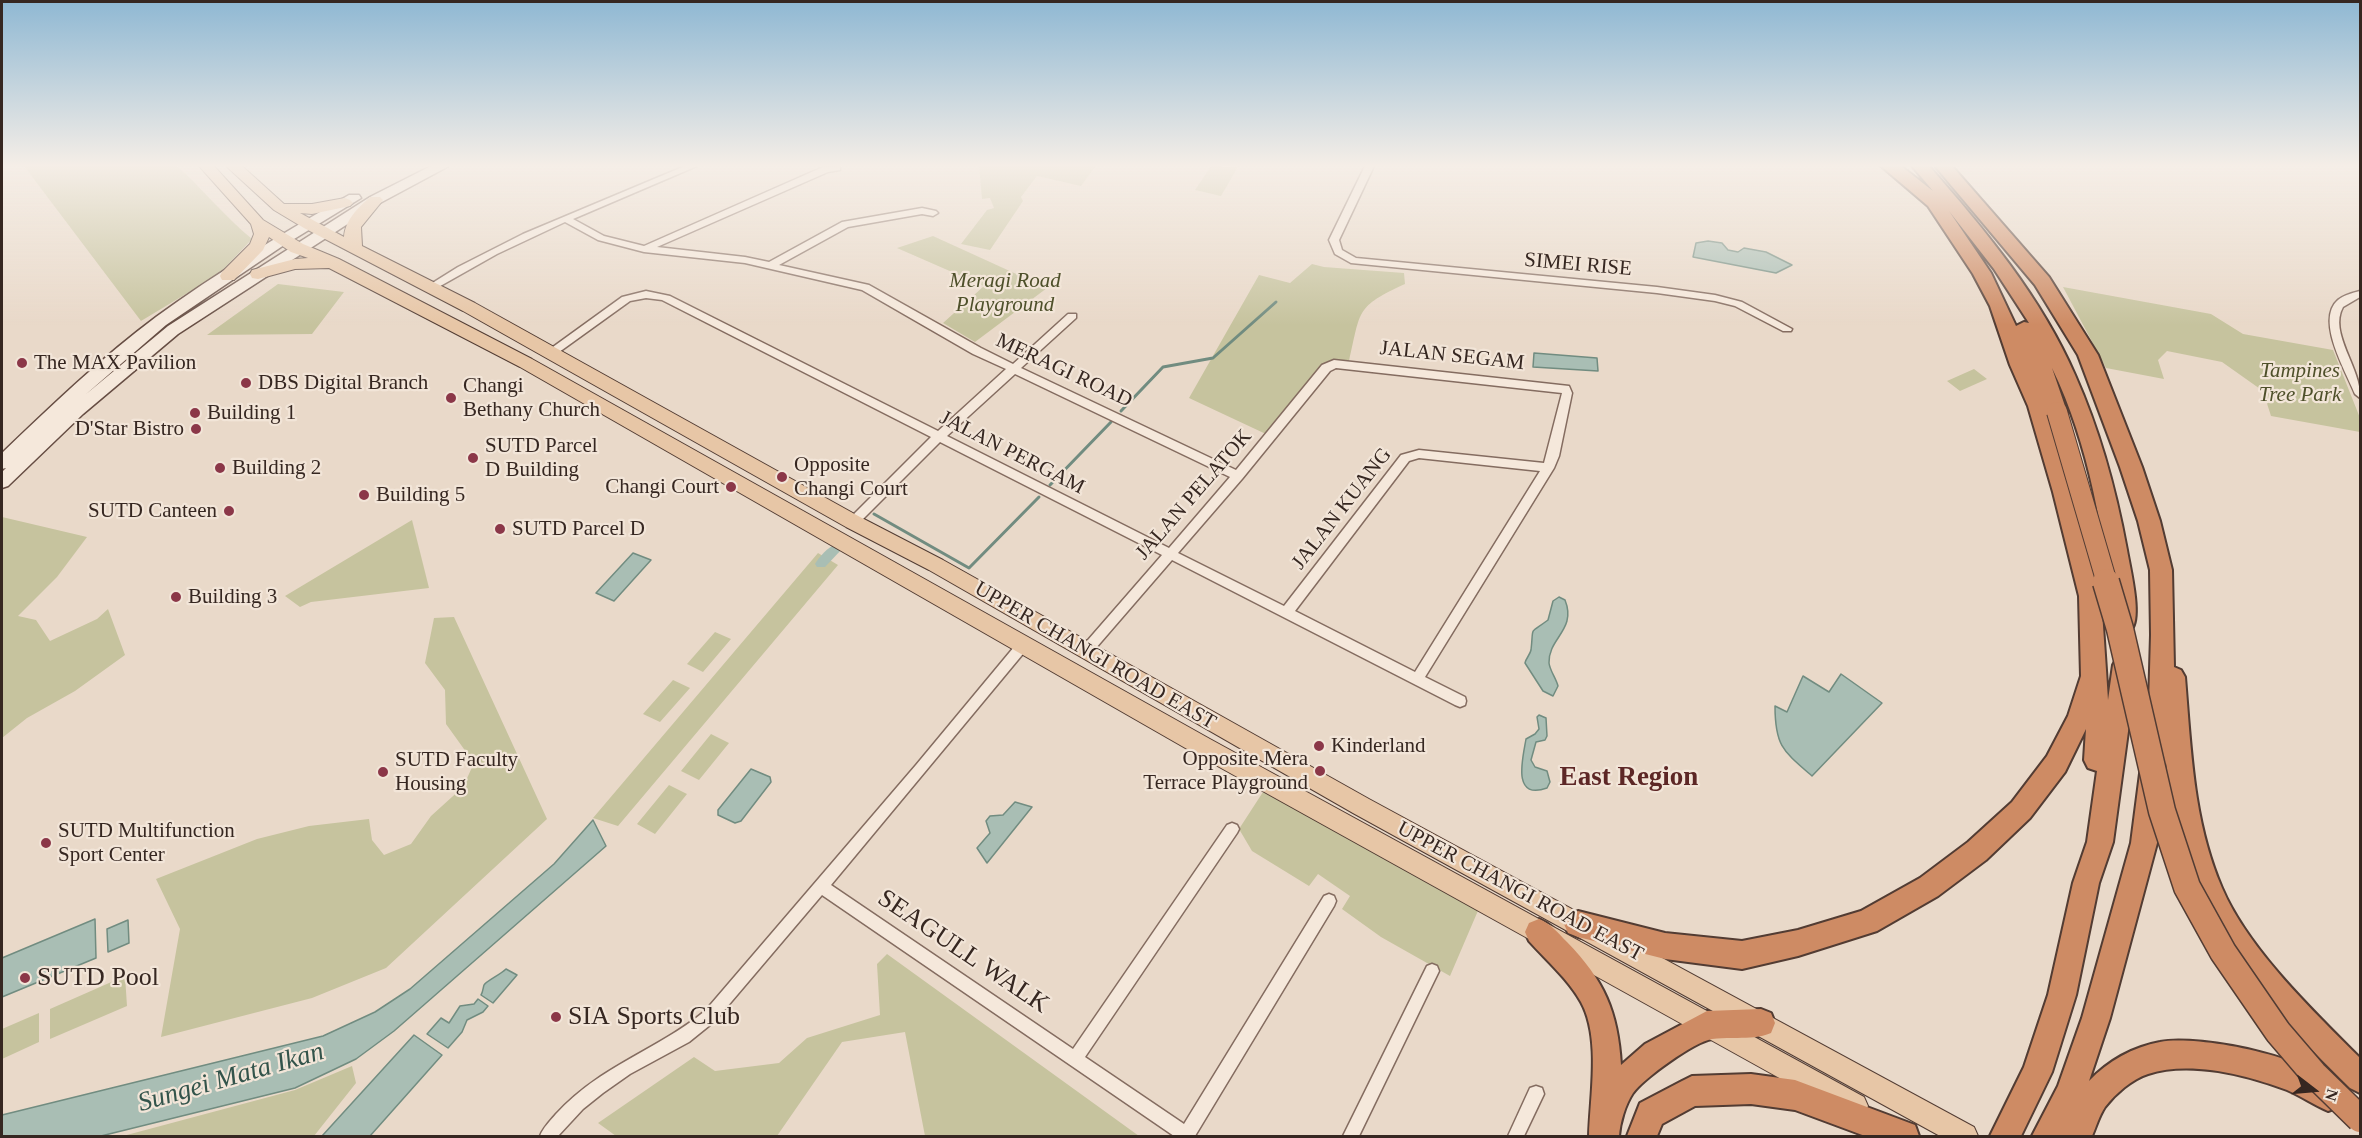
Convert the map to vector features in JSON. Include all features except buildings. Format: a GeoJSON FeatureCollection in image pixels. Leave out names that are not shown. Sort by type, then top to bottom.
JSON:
{"type":"FeatureCollection","features":[{"type":"Feature","properties":{"kind":"highway"},"geometry":{"type":"LineString","coordinates":[[1946,219],[1999,306],[2020,365],[2038,406],[2064,492],[2090,596],[2093,673],[2099,734],[2086,883]]}},
{"type":"Feature","properties":{"kind":"highway"},"geometry":{"type":"LineString","coordinates":[[1958,219],[2002,284],[2041,364],[2120,629],[2162,811],[2187,887],[2223,952],[2278,1032],[2314,1074],[2361,1120]]}},
{"type":"Feature","properties":{"kind":"highway"},"geometry":{"type":"LineString","coordinates":[[1966,219],[1997,260],[2050,345],[2075,399],[2104,494],[2121,583],[2128,646],[2100,842],[2086,883],[2062,995],[2037,1072],[2005,1137]]}},
{"type":"Feature","properties":{"kind":"highway"},"geometry":{"type":"LineString","coordinates":[[1989,219],[2042,281]]}},
{"type":"Feature","properties":{"kind":"highway"},"geometry":{"type":"LineString","coordinates":[[1999,219],[2030,258],[2088,355],[2131,467],[2149,521],[2161,570],[2163,635],[2161,704],[2144,843],[2097,1018],[2070,1093],[2047,1137]]}},
{"type":"Feature","properties":{"kind":"highway"},"geometry":{"type":"LineString","coordinates":[[2017,315],[2020,365]]}},
{"type":"Feature","properties":{"kind":"highway"},"geometry":{"type":"LineString","coordinates":[[2163,635],[2172,673],[2186,811],[2197,854],[2219,910],[2262,974],[2316,1035],[2361,1078]]}},
{"type":"Feature","properties":{"kind":"highway"},"geometry":{"type":"LineString","coordinates":[[1578,924],[1665,946],[1742,956],[1798,943],[1867,922],[1929,887],[1977,851],[2021,810],[2056,764],[2080,717],[2093,673]]}},
{"type":"Feature","properties":{"kind":"highway"},"geometry":{"type":"LineString","coordinates":[[1539,932],[1574,969],[1594,999],[1605,1038],[1604,1130]]}},
{"type":"Feature","properties":{"kind":"highway"},"geometry":{"type":"LineString","coordinates":[[1604,1130],[1623,1083],[1656,1054],[1707,1025],[1761,1023]]}},
{"type":"Feature","properties":{"kind":"highway"},"geometry":{"type":"LineString","coordinates":[[2078,1137],[2092,1101],[2106,1086],[2145,1060],[2167,1056],[2196,1057],[2275,1070],[2312,1084],[2361,1120]]}},
{"type":"Feature","properties":{"kind":"highway"},"geometry":{"type":"LineString","coordinates":[[1642,1137],[1651,1114],[1692,1091],[1751,1089],[1795,1095],[1904,1137]]}},
{"type":"Feature","properties":{"kind":"main road","name":"UPPER CHANGI ROAD EAST"},"geometry":{"type":"LineString","coordinates":[[254,219],[290,244],[333,263],[486,341],[626,418],[1056,664],[1910,1137]]}},
{"type":"Feature","properties":{"kind":"main road","name":"UPPER CHANGI ROAD EAST"},"geometry":{"type":"LineString","coordinates":[[300,219],[551,352],[853,522],[929,562],[1085,652],[1965,1137]]}},
{"type":"Feature","properties":{"kind":"main road"},"geometry":{"type":"LineString","coordinates":[[316,228],[326,219]]}},
{"type":"Feature","properties":{"kind":"main road"},"geometry":{"type":"LineString","coordinates":[[2,463],[60,407],[161,321],[228,276],[335,219]]}},
{"type":"Feature","properties":{"kind":"main road"},"geometry":{"type":"LineString","coordinates":[[355,247],[352,241],[352,226],[358,219]]}},
{"type":"Feature","properties":{"kind":"main road"},"geometry":{"type":"LineString","coordinates":[[228,276],[257,246],[262,234],[258,223]]}},
{"type":"Feature","properties":{"kind":"main road"},"geometry":{"type":"LineString","coordinates":[[2,482],[77,410],[138,357],[207,306],[258,274],[290,244]]}},
{"type":"Feature","properties":{"kind":"main road"},"geometry":{"type":"LineString","coordinates":[[258,274],[295,264],[333,263]]}},
{"type":"Feature","properties":{"kind":"main road"},"geometry":{"type":"LineString","coordinates":[[626,418],[634,407],[634,399]]}},
{"type":"Feature","properties":{"kind":"main road"},"geometry":{"type":"LineString","coordinates":[[920,586],[929,573],[929,562]]}},
{"type":"Feature","properties":{"kind":"main road"},"geometry":{"type":"LineString","coordinates":[[1023,645],[1029,629],[1025,618]]}},
{"type":"Feature","properties":{"kind":"main road"},"geometry":{"type":"LineString","coordinates":[[1056,664],[1056,648],[1063,639]]}},
{"type":"Feature","properties":{"kind":"main road"},"geometry":{"type":"LineString","coordinates":[[1632,952],[1638,969],[1633,983]]}},
{"type":"Feature","properties":{"kind":"street","name":"MERAGI ROAD"},"geometry":{"type":"LineString","coordinates":[[566,219],[601,238],[644,249],[681,255],[735,259],[853,283],[873,291],[952,338],[1238,476]]}},
{"type":"Feature","properties":{"kind":"street"},"geometry":{"type":"LineString","coordinates":[[431,287],[458,271],[566,219]]}},
{"type":"Feature","properties":{"kind":"street"},"geometry":{"type":"LineString","coordinates":[[644,249],[712,219]]}},
{"type":"Feature","properties":{"kind":"street"},"geometry":{"type":"LineString","coordinates":[[771,265],[845,224],[874,219]]}},
{"type":"Feature","properties":{"kind":"street","name":"SIMEI RISE"},"geometry":{"type":"LineString","coordinates":[[1344,219],[1334,240],[1338,252],[1354,261],[1657,290],[1715,298],[1738,304],[1787,329]]}},
{"type":"Feature","properties":{"kind":"street","name":"JALAN PERGAM"},"geometry":{"type":"LineString","coordinates":[[551,352],[627,299],[639,294],[654,294],[678,303],[1460,701]]}},
{"type":"Feature","properties":{"kind":"street"},"geometry":{"type":"LineString","coordinates":[[2361,294],[2346,298],[2337,308],[2334,318],[2336,331],[2361,394]]}},
{"type":"Feature","properties":{"kind":"street"},"geometry":{"type":"LineString","coordinates":[[853,522],[938,437],[1072,316]]}},
{"type":"Feature","properties":{"kind":"street","name":"JALAN SEGAM"},"geometry":{"type":"LineString","coordinates":[[1334,364],[1565,389],[1568,393],[1548,468]]}},
{"type":"Feature","properties":{"kind":"street","name":"JALAN PELATOK"},"geometry":{"type":"LineString","coordinates":[[1085,652],[1238,476],[1321,373],[1334,364]]}},
{"type":"Feature","properties":{"kind":"street","name":"JALAN KUANG"},"geometry":{"type":"LineString","coordinates":[[1287,612],[1405,458],[1419,454],[1548,468]]}},
{"type":"Feature","properties":{"kind":"street"},"geometry":{"type":"LineString","coordinates":[[1418,679],[1548,468]]}},
{"type":"Feature","properties":{"kind":"street","name":"UPPER CHANGI ROAD EAST"},"geometry":{"type":"LineString","coordinates":[[548,1137],[560,1121],[597,1087],[692,1032],[710,1016],[822,887],[1023,645]]}},
{"type":"Feature","properties":{"kind":"street"},"geometry":{"type":"LineString","coordinates":[[1075,1059],[1232,829]]}},
{"type":"Feature","properties":{"kind":"street","name":"SEAGULL WALK"},"geometry":{"type":"LineString","coordinates":[[822,887],[1186,1136],[1329,901]]}},
{"type":"Feature","properties":{"kind":"street"},"geometry":{"type":"LineString","coordinates":[[1351,1137],[1432,971]]}},
{"type":"Feature","properties":{"kind":"street"},"geometry":{"type":"LineString","coordinates":[[1516,1137],[1536,1094]]}},
{"type":"Feature","properties":{"kind":"green space"},"geometry":{"type":"Polygon","coordinates":[[[64,219],[230,219],[252,239],[219,274],[141,321],[64,219]]]}},
{"type":"Feature","properties":{"kind":"green space"},"geometry":{"type":"Polygon","coordinates":[[[980,219],[1011,219],[990,250],[961,244],[980,219]]]}},
{"type":"Feature","properties":{"kind":"green space","name":"Meragi Road Playground"},"geometry":{"type":"Polygon","coordinates":[[[933,236],[1047,288],[975,342],[943,323],[984,286],[897,248],[933,236]]]}},
{"type":"Feature","properties":{"kind":"green space"},"geometry":{"type":"Polygon","coordinates":[[[1312,264],[1324,267],[1404,273],[1405,284],[1368,305],[1359,320],[1349,361],[1332,364],[1268,435],[1189,398],[1259,275],[1290,283],[1312,264]]]}},
{"type":"Feature","properties":{"kind":"green space"},"geometry":{"type":"Polygon","coordinates":[[[278,284],[344,292],[312,334],[207,335],[278,284]]]}},
{"type":"Feature","properties":{"kind":"green space","name":"Tampines Tree Park"},"geometry":{"type":"Polygon","coordinates":[[[2063,287],[2211,314],[2243,334],[2333,350],[2360,418],[2360,432],[2271,416],[2263,391],[2222,362],[2167,351],[2158,360],[2164,379],[2106,368],[2063,287]]]}},
{"type":"Feature","properties":{"kind":"green space"},"geometry":{"type":"Polygon","coordinates":[[[1974,369],[1987,379],[1960,391],[1947,381],[1974,369]]]}},
{"type":"Feature","properties":{"kind":"green space"},"geometry":{"type":"Polygon","coordinates":[[[2,517],[87,537],[57,577],[18,616],[36,620],[50,641],[97,619],[108,609],[125,655],[75,691],[27,718],[2,738],[2,517]]]}},
{"type":"Feature","properties":{"kind":"green space"},"geometry":{"type":"Polygon","coordinates":[[[412,520],[429,588],[311,602],[300,607],[285,596],[412,520]]]}},
{"type":"Feature","properties":{"kind":"green space"},"geometry":{"type":"Polygon","coordinates":[[[818,553],[838,565],[618,826],[593,818],[818,553]]]}},
{"type":"Feature","properties":{"kind":"green space"},"geometry":{"type":"Polygon","coordinates":[[[454,617],[547,819],[386,968],[312,998],[161,1037],[180,929],[156,879],[257,839],[309,826],[369,819],[372,840],[384,855],[411,844],[431,816],[463,787],[474,763],[446,724],[445,690],[425,663],[434,618],[454,617]]]}},
{"type":"Feature","properties":{"kind":"green space"},"geometry":{"type":"Polygon","coordinates":[[[715,632],[731,639],[703,672],[687,664],[715,632]]]}},
{"type":"Feature","properties":{"kind":"green space"},"geometry":{"type":"Polygon","coordinates":[[[673,680],[690,688],[660,722],[643,714],[673,680]]]}},
{"type":"Feature","properties":{"kind":"green space"},"geometry":{"type":"Polygon","coordinates":[[[711,734],[729,743],[699,780],[681,771],[711,734]]]}},
{"type":"Feature","properties":{"kind":"green space"},"geometry":{"type":"Polygon","coordinates":[[[669,785],[687,794],[655,834],[637,824],[669,785]]]}},
{"type":"Feature","properties":{"kind":"green space"},"geometry":{"type":"Polygon","coordinates":[[[1263,792],[1480,906],[1450,976],[1381,937],[1342,909],[1350,896],[1318,874],[1309,886],[1252,851],[1239,829],[1263,792]]]}},
{"type":"Feature","properties":{"kind":"green space"},"geometry":{"type":"Polygon","coordinates":[[[887,954],[1139,1136],[925,1136],[905,1032],[842,1042],[777,1136],[616,1136],[598,1123],[694,1057],[715,1071],[779,1063],[807,1038],[880,1015],[877,964],[887,954]]]}},
{"type":"Feature","properties":{"kind":"green space"},"geometry":{"type":"Polygon","coordinates":[[[125,976],[127,1006],[50,1039],[50,1009],[125,976]]]}},
{"type":"Feature","properties":{"kind":"green space"},"geometry":{"type":"Polygon","coordinates":[[[39,1013],[39,1042],[2,1059],[2,1029],[39,1013]]]}},
{"type":"Feature","properties":{"kind":"green space"},"geometry":{"type":"Polygon","coordinates":[[[352,1066],[356,1083],[314,1136],[123,1136],[295,1090],[352,1066]]]}},
{"type":"Feature","properties":{"kind":"water"},"geometry":{"type":"Polygon","coordinates":[[[1708,241],[1722,243],[1728,250],[1738,252],[1744,248],[1766,252],[1792,265],[1776,273],[1693,257],[1696,243],[1708,241]]]}},
{"type":"Feature","properties":{"kind":"water"},"geometry":{"type":"Polygon","coordinates":[[[1534,353],[1597,358],[1598,371],[1533,367],[1534,353]]]}},
{"type":"Feature","properties":{"kind":"water"},"geometry":{"type":"Polygon","coordinates":[[[633,553],[651,560],[614,601],[596,593],[633,553]]]}},
{"type":"Feature","properties":{"kind":"water"},"geometry":{"type":"Polygon","coordinates":[[[1559,597],[1565,600],[1568,610],[1565,627],[1550,654],[1549,663],[1558,686],[1553,696],[1543,691],[1525,663],[1531,650],[1533,631],[1548,620],[1553,601],[1559,597]]]}},
{"type":"Feature","properties":{"kind":"water"},"geometry":{"type":"Polygon","coordinates":[[[1841,674],[1882,703],[1812,776],[1783,747],[1777,730],[1775,706],[1787,712],[1803,676],[1829,692],[1841,674]]]}},
{"type":"Feature","properties":{"kind":"water"},"geometry":{"type":"Polygon","coordinates":[[[1539,715],[1546,718],[1547,736],[1545,740],[1536,742],[1531,760],[1535,767],[1547,771],[1550,782],[1547,788],[1536,790],[1528,788],[1524,783],[1522,766],[1526,739],[1539,729],[1537,717],[1539,715]]]}},
{"type":"Feature","properties":{"kind":"water"},"geometry":{"type":"Polygon","coordinates":[[[751,769],[770,777],[771,782],[741,821],[735,823],[718,815],[718,810],[751,769]]]}},
{"type":"Feature","properties":{"kind":"water"},"geometry":{"type":"Polygon","coordinates":[[[1015,802],[1032,807],[987,863],[977,848],[990,833],[986,821],[990,816],[1003,815],[1015,802]]]}},
{"type":"Feature","properties":{"kind":"water"},"geometry":{"type":"Polygon","coordinates":[[[593,820],[606,846],[394,1031],[356,1059],[295,1088],[101,1136],[2,1136],[2,1115],[323,1036],[375,1012],[410,989],[554,864],[593,820]]]}},
{"type":"Feature","properties":{"kind":"water","name":"SUTD Pool"},"geometry":{"type":"Polygon","coordinates":[[[95,919],[96,958],[2,997],[2,958],[95,919]]]}},
{"type":"Feature","properties":{"kind":"water"},"geometry":{"type":"Polygon","coordinates":[[[128,920],[129,943],[108,952],[107,929],[128,920]]]}},
{"type":"Feature","properties":{"kind":"water"},"geometry":{"type":"Polygon","coordinates":[[[506,969],[517,975],[493,1003],[481,995],[484,985],[506,969]]]}},
{"type":"Feature","properties":{"kind":"water"},"geometry":{"type":"Polygon","coordinates":[[[478,999],[488,1006],[483,1012],[467,1020],[462,1032],[448,1048],[427,1034],[441,1018],[449,1023],[460,1006],[474,1004],[478,999]]]}},
{"type":"Feature","properties":{"kind":"water"},"geometry":{"type":"Polygon","coordinates":[[[414,1035],[442,1055],[370,1136],[322,1136],[414,1035]]]}},
{"type":"Feature","properties":{"kind":"waterway","name":"Sungei Mata Ikan"},"geometry":{"type":"LineString","coordinates":[[1121,411],[1163,367],[1213,358],[1276,302]]}},
{"type":"Feature","properties":{"kind":"waterway","name":"Sungei Mata Ikan"},"geometry":{"type":"LineString","coordinates":[[1050,485],[1111,422]]}},
{"type":"Feature","properties":{"kind":"waterway","name":"Sungei Mata Ikan"},"geometry":{"type":"LineString","coordinates":[[874,514],[969,568],[1039,497]]}},
{"type":"Feature","properties":{"kind":"waterway","name":"Sungei Mata Ikan"},"geometry":{"type":"LineString","coordinates":[[821,564],[836,549]]}},
{"type":"Feature","properties":{"kind":"place","name":"The MAX Pavilion"},"geometry":{"type":"Point","coordinates":[22,363]}},
{"type":"Feature","properties":{"kind":"place","name":"DBS Digital Branch"},"geometry":{"type":"Point","coordinates":[246,383]}},
{"type":"Feature","properties":{"kind":"place","name":"Changi Bethany Church"},"geometry":{"type":"Point","coordinates":[451,398]}},
{"type":"Feature","properties":{"kind":"place","name":"Building 1"},"geometry":{"type":"Point","coordinates":[195,413]}},
{"type":"Feature","properties":{"kind":"place","name":"D'Star Bistro"},"geometry":{"type":"Point","coordinates":[196,429]}},
{"type":"Feature","properties":{"kind":"place","name":"SUTD Parcel D Building"},"geometry":{"type":"Point","coordinates":[473,458]}},
{"type":"Feature","properties":{"kind":"place","name":"Building 2"},"geometry":{"type":"Point","coordinates":[220,468]}},
{"type":"Feature","properties":{"kind":"place","name":"Opposite Changi Court"},"geometry":{"type":"Point","coordinates":[782,477]}},
{"type":"Feature","properties":{"kind":"place","name":"Changi Court"},"geometry":{"type":"Point","coordinates":[731,487]}},
{"type":"Feature","properties":{"kind":"place","name":"Building 5"},"geometry":{"type":"Point","coordinates":[364,495]}},
{"type":"Feature","properties":{"kind":"place","name":"SUTD Canteen"},"geometry":{"type":"Point","coordinates":[229,511]}},
{"type":"Feature","properties":{"kind":"place","name":"SUTD Parcel D"},"geometry":{"type":"Point","coordinates":[500,529]}},
{"type":"Feature","properties":{"kind":"place","name":"Building 3"},"geometry":{"type":"Point","coordinates":[176,597]}},
{"type":"Feature","properties":{"kind":"place","name":"Kinderland"},"geometry":{"type":"Point","coordinates":[1319,746]}},
{"type":"Feature","properties":{"kind":"place","name":"Opposite Mera Terrace Playground"},"geometry":{"type":"Point","coordinates":[1320,771]}},
{"type":"Feature","properties":{"kind":"place","name":"SUTD Faculty Housing"},"geometry":{"type":"Point","coordinates":[383,772]}},
{"type":"Feature","properties":{"kind":"place","name":"SUTD Multifunction Sport Center"},"geometry":{"type":"Point","coordinates":[46,843]}},
{"type":"Feature","properties":{"kind":"place","name":"SUTD Pool"},"geometry":{"type":"Point","coordinates":[25,978]}},
{"type":"Feature","properties":{"kind":"place","name":"SIA Sports Club"},"geometry":{"type":"Point","coordinates":[556,1017]}},
{"type":"Feature","properties":{"kind":"district","name":"East Region"},"geometry":{"type":"Point","coordinates":[1629,778]}}]}
